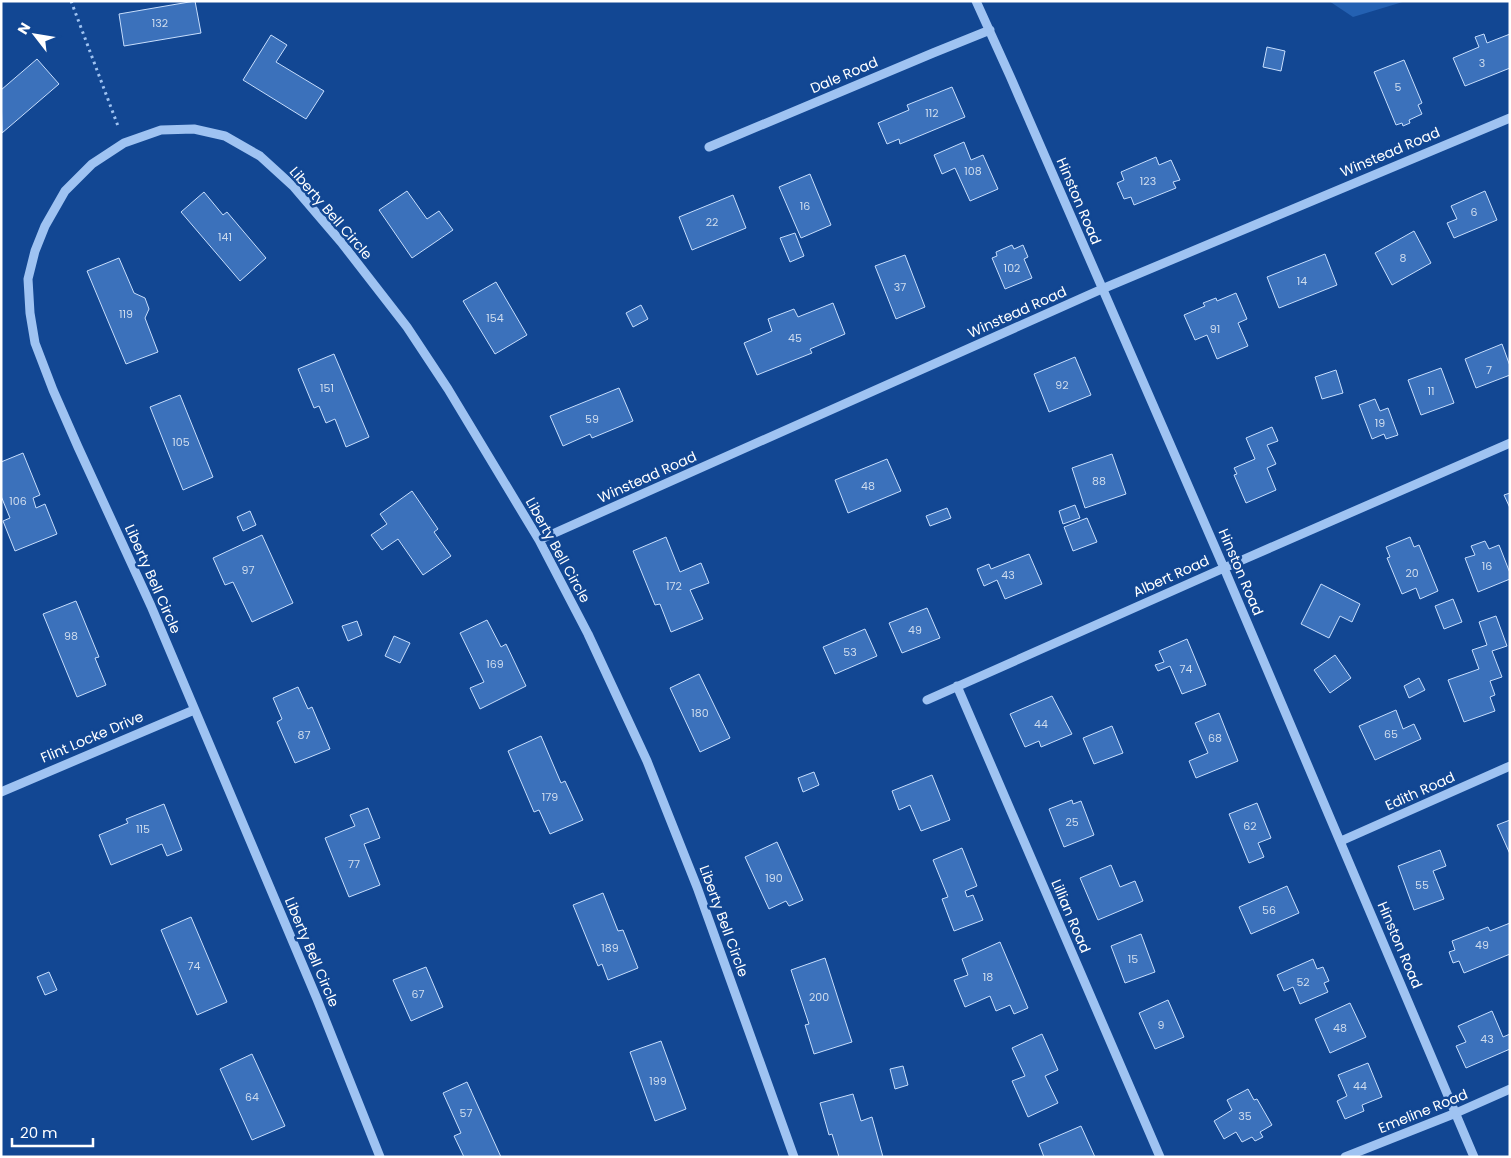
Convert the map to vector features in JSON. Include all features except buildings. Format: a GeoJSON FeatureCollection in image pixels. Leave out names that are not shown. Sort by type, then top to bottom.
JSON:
{"type":"FeatureCollection","features":[{"type":"Feature","properties":{"kind":"street","name":"Hinston Road"},"geometry":{"type":"LineString","coordinates":[[976,1],[1224,568],[1474,1157]]}},
{"type":"Feature","properties":{"kind":"street","name":"Dale Road"},"geometry":{"type":"LineString","coordinates":[[709,147],[933,52],[990,30]]}},
{"type":"Feature","properties":{"kind":"street","name":"Winstead Road"},"geometry":{"type":"LineString","coordinates":[[540,540],[1102,288],[1510,118]]}},
{"type":"Feature","properties":{"kind":"street","name":"Liberty Bell Circle"},"geometry":{"type":"LineString","coordinates":[[380,1157],[313,990],[151,606],[53,390],[35,343],[30,313],[28,279],[35,250],[44,226],[65,191],[92,164],[124,143],[162,130],[194,129],[226,136],[260,156],[294,187],[341,242],[407,327],[448,390],[540,540],[588,634],[647,761],[697,887],[794,1157]]}},
{"type":"Feature","properties":{"kind":"street","name":"Albert Road"},"geometry":{"type":"LineString","coordinates":[[927,700],[1510,443]]}},
{"type":"Feature","properties":{"kind":"street","name":"Lillian Road"},"geometry":{"type":"LineString","coordinates":[[957,686],[1160,1157]]}},
{"type":"Feature","properties":{"kind":"street","name":"Flint Locke Drive"},"geometry":{"type":"LineString","coordinates":[[1,792],[194,710]]}},
{"type":"Feature","properties":{"kind":"street","name":"Edith Road"},"geometry":{"type":"LineString","coordinates":[[1341,841],[1510,766]]}},
{"type":"Feature","properties":{"kind":"street","name":"Emeline Road"},"geometry":{"type":"LineString","coordinates":[[1345,1157],[1456,1113],[1510,1088]]}},
{"type":"Feature","properties":{"kind":"path"},"geometry":{"type":"LineString","coordinates":[[71,1],[124,143]]}},
{"type":"Feature","properties":{"kind":"shaded area"},"geometry":{"type":"Polygon","coordinates":[[[1329,1],[1406,1],[1353,17],[1329,1]]]}}]}
